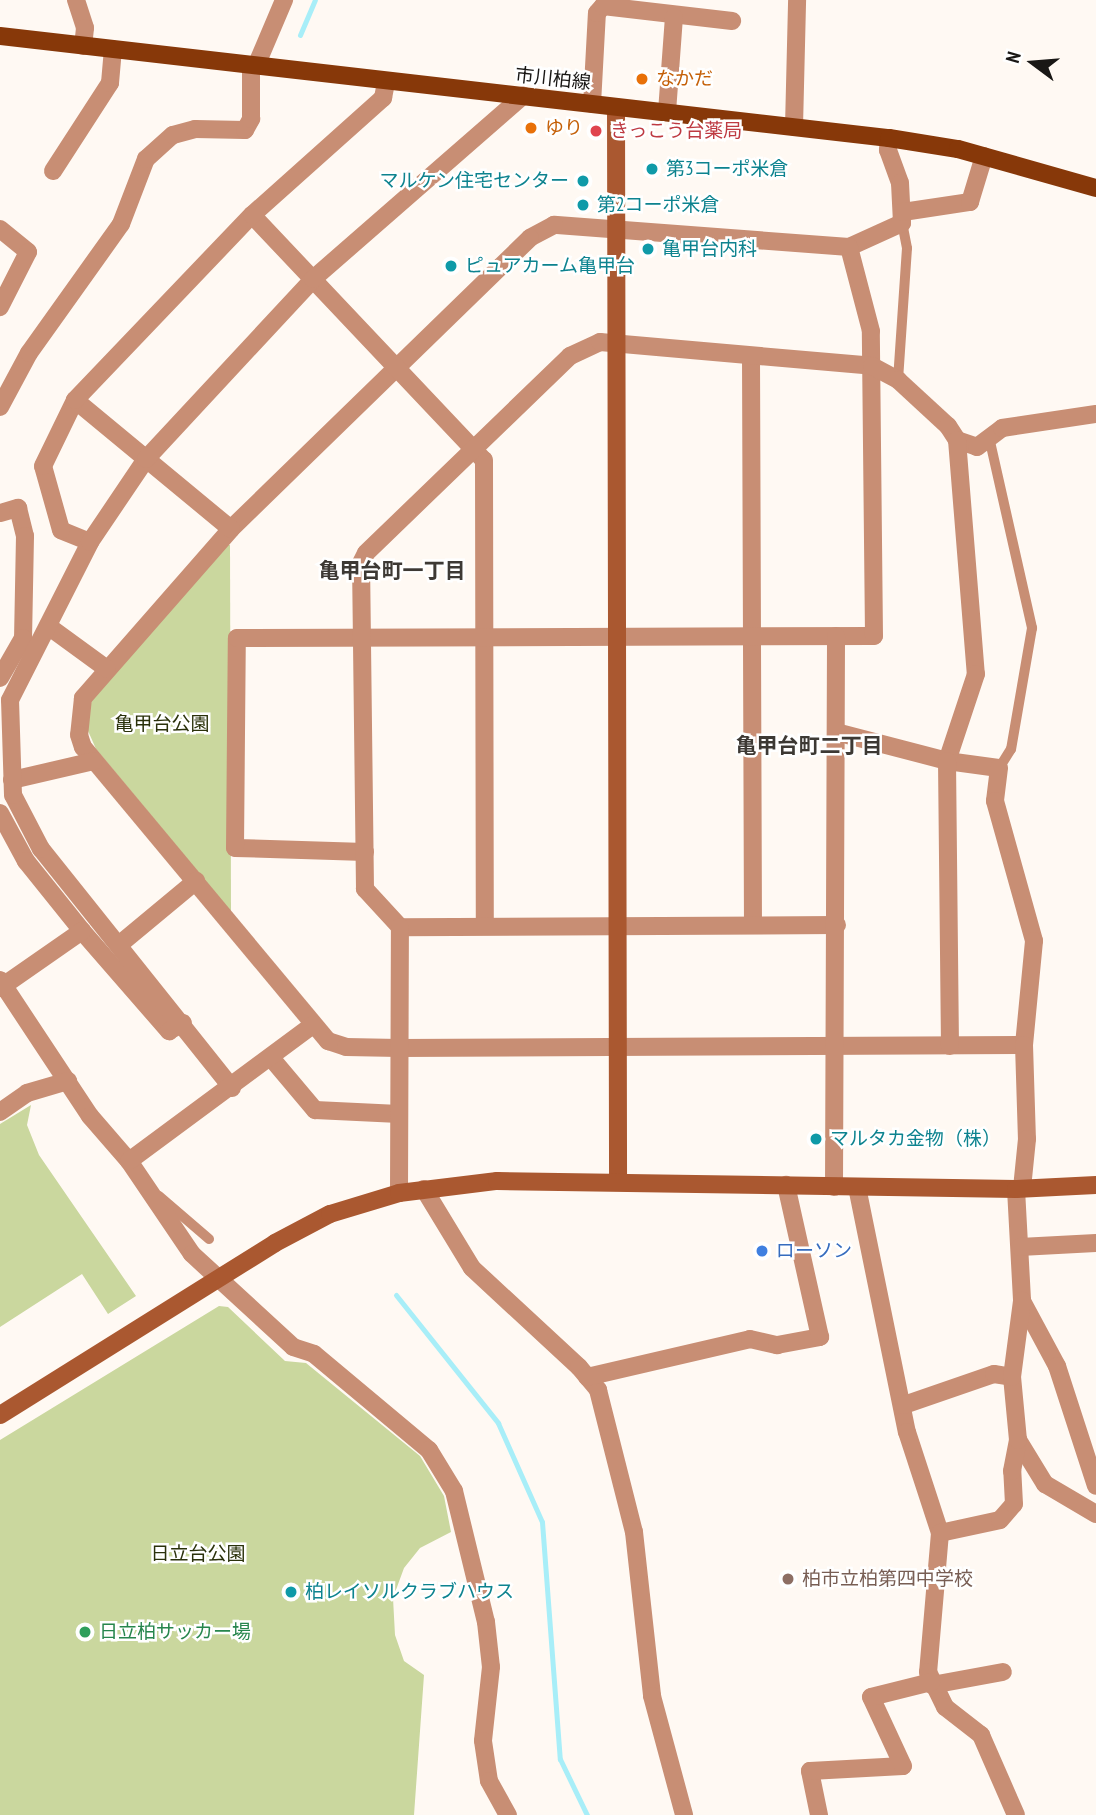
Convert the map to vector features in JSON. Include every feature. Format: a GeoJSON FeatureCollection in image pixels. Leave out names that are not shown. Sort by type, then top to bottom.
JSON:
{"type":"FeatureCollection","features":[{"type":"Feature","properties":{"kind":"main road","name":"市川柏線"},"geometry":{"type":"LineString","coordinates":[[0,36],[889,138],[984,156],[1096,188]]}},
{"type":"Feature","properties":{"kind":"street"},"geometry":{"type":"LineString","coordinates":[[76,0],[85,28],[83,46]]}},
{"type":"Feature","properties":{"kind":"street"},"geometry":{"type":"LineString","coordinates":[[0,407],[29,353],[121,224],[146,159],[173,135],[195,129],[245,130],[251,119],[253,66],[284,0]]}},
{"type":"Feature","properties":{"kind":"street"},"geometry":{"type":"LineString","coordinates":[[794,127],[797,0]]}},
{"type":"Feature","properties":{"kind":"street"},"geometry":{"type":"LineString","coordinates":[[592,104],[594,5],[674,17],[732,21]]}},
{"type":"Feature","properties":{"kind":"street"},"geometry":{"type":"LineString","coordinates":[[667,112],[674,17]]}},
{"type":"Feature","properties":{"kind":"street"},"geometry":{"type":"LineString","coordinates":[[53,171],[110,83],[113,49]]}},
{"type":"Feature","properties":{"kind":"street"},"geometry":{"type":"LineString","coordinates":[[90,542],[61,530],[43,466],[75,400],[252,215],[383,98],[386,82]]}},
{"type":"Feature","properties":{"kind":"street"},"geometry":{"type":"LineString","coordinates":[[232,1088],[120,944],[41,849],[13,795],[6,750],[10,700],[90,542],[146,460],[313,279],[523,96]]}},
{"type":"Feature","properties":{"kind":"street"},"geometry":{"type":"LineString","coordinates":[[616,107],[618,1182]]}},
{"type":"Feature","properties":{"kind":"street"},"geometry":{"type":"LineString","coordinates":[[889,138],[902,218]]}},
{"type":"Feature","properties":{"kind":"street"},"geometry":{"type":"LineString","coordinates":[[984,156],[970,202],[902,218],[849,247],[554,225],[530,237],[231,529],[83,698],[79,710],[79,735],[94,761],[313,1024],[328,1041],[346,1047],[1024,1045]]}},
{"type":"Feature","properties":{"kind":"street"},"geometry":{"type":"LineString","coordinates":[[252,215],[476,448],[484,460],[485,925]]}},
{"type":"Feature","properties":{"kind":"street"},"geometry":{"type":"LineString","coordinates":[[0,229],[28,252],[0,307]]}},
{"type":"Feature","properties":{"kind":"street"},"geometry":{"type":"LineString","coordinates":[[365,852],[235,848],[237,639],[874,636],[871,331],[849,247]]}},
{"type":"Feature","properties":{"kind":"street"},"geometry":{"type":"LineString","coordinates":[[399,1193],[400,927],[365,889],[361,564],[366,553],[570,356],[600,342],[872,366],[898,380],[948,426],[957,440],[975,674],[947,761],[950,1046]]}},
{"type":"Feature","properties":{"kind":"street"},"geometry":{"type":"LineString","coordinates":[[751,357],[753,925]]}},
{"type":"Feature","properties":{"kind":"street"},"geometry":{"type":"LineString","coordinates":[[75,400],[231,529]]}},
{"type":"Feature","properties":{"kind":"street"},"geometry":{"type":"LineString","coordinates":[[957,440],[977,447],[1002,428],[1096,414]]}},
{"type":"Feature","properties":{"kind":"street"},"geometry":{"type":"LineString","coordinates":[[0,513],[18,508],[25,536],[23,638],[0,678]]}},
{"type":"Feature","properties":{"kind":"street"},"geometry":{"type":"LineString","coordinates":[[48,626],[107,669]]}},
{"type":"Feature","properties":{"kind":"street"},"geometry":{"type":"LineString","coordinates":[[834,1187],[837,1046],[836,636]]}},
{"type":"Feature","properties":{"kind":"street"},"geometry":{"type":"LineString","coordinates":[[836,732],[947,761],[999,768],[995,801],[1034,941],[1024,1045],[1027,1139],[1019,1189],[1022,1301],[1012,1377],[1018,1440],[1012,1471],[1014,1504],[1000,1520],[940,1533]]}},
{"type":"Feature","properties":{"kind":"street"},"geometry":{"type":"LineString","coordinates":[[12,780],[94,761]]}},
{"type":"Feature","properties":{"kind":"street"},"geometry":{"type":"LineString","coordinates":[[0,813],[26,861],[82,931],[169,1031],[183,1023]]}},
{"type":"Feature","properties":{"kind":"street"},"geometry":{"type":"LineString","coordinates":[[120,944],[196,881]]}},
{"type":"Feature","properties":{"kind":"street"},"geometry":{"type":"LineString","coordinates":[[400,927],[837,925]]}},
{"type":"Feature","properties":{"kind":"street"},"geometry":{"type":"LineString","coordinates":[[82,931],[1,985],[90,1116],[129,1161],[152,1199],[216,1280],[293,1347],[314,1354],[429,1450],[454,1491],[486,1622],[491,1667],[484,1741],[489,1781],[508,1815]]}},
{"type":"Feature","properties":{"kind":"street"},"geometry":{"type":"LineString","coordinates":[[129,1161],[272,1059],[313,1024]]}},
{"type":"Feature","properties":{"kind":"street"},"geometry":{"type":"LineString","coordinates":[[272,1059],[315,1110],[399,1114]]}},
{"type":"Feature","properties":{"kind":"street"},"geometry":{"type":"LineString","coordinates":[[0,1112],[27,1093],[68,1081]]}},
{"type":"Feature","properties":{"kind":"street"},"geometry":{"type":"LineString","coordinates":[[0,1415],[216,1280],[330,1214],[399,1193],[497,1181],[1019,1189],[1096,1185]]}},
{"type":"Feature","properties":{"kind":"street"},"geometry":{"type":"LineString","coordinates":[[587,1377],[750,1339],[777,1345],[820,1337],[786,1185]]}},
{"type":"Feature","properties":{"kind":"street"},"geometry":{"type":"LineString","coordinates":[[857,1187],[904,1405],[907,1432],[940,1533],[926,1651],[932,1683],[945,1707],[981,1735],[1011,1812]]}},
{"type":"Feature","properties":{"kind":"street"},"geometry":{"type":"LineString","coordinates":[[424,1189],[472,1268],[598,1390],[634,1532],[652,1696],[684,1815]]}},
{"type":"Feature","properties":{"kind":"street"},"geometry":{"type":"LineString","coordinates":[[1020,1247],[1096,1243]]}},
{"type":"Feature","properties":{"kind":"street"},"geometry":{"type":"LineString","coordinates":[[1022,1301],[1057,1366],[1096,1486]]}},
{"type":"Feature","properties":{"kind":"street"},"geometry":{"type":"LineString","coordinates":[[904,1405],[993,1374],[1012,1377]]}},
{"type":"Feature","properties":{"kind":"street"},"geometry":{"type":"LineString","coordinates":[[1018,1440],[1045,1484],[1096,1514]]}},
{"type":"Feature","properties":{"kind":"street"},"geometry":{"type":"LineString","coordinates":[[819,1815],[810,1771],[903,1766],[871,1697],[932,1683],[1003,1672]]}},
{"type":"Feature","properties":{"kind":"lane"},"geometry":{"type":"LineString","coordinates":[[898,380],[907,248],[902,218]]}},
{"type":"Feature","properties":{"kind":"lane"},"geometry":{"type":"LineString","coordinates":[[989,437],[1032,628],[1011,749],[999,768]]}},
{"type":"Feature","properties":{"kind":"lane"},"geometry":{"type":"LineString","coordinates":[[152,1199],[160,1195],[209,1239]]}},
{"type":"Feature","properties":{"kind":"green space","name":"亀甲台公園"},"geometry":{"type":"Polygon","coordinates":[[[226,545],[230,545],[231,912],[96,749],[85,724],[92,700],[226,545]]]}},
{"type":"Feature","properties":{"kind":"green space"},"geometry":{"type":"Polygon","coordinates":[[[31,1105],[27,1125],[39,1155],[136,1296],[108,1314],[82,1274],[0,1327],[0,1124],[31,1105]]]}},
{"type":"Feature","properties":{"kind":"green space","name":"日立台公園"},"geometry":{"type":"Polygon","coordinates":[[[219,1306],[228,1307],[285,1361],[306,1363],[420,1456],[444,1496],[451,1532],[420,1548],[404,1568],[393,1598],[395,1635],[404,1661],[424,1675],[414,1815],[0,1815],[0,1440],[219,1306]]]}},
{"type":"Feature","properties":{"kind":"waterway"},"geometry":{"type":"LineString","coordinates":[[300,35],[315,0]]}},
{"type":"Feature","properties":{"kind":"waterway"},"geometry":{"type":"LineString","coordinates":[[396,1295],[498,1423],[542,1522],[560,1759],[587,1815]]}},
{"type":"Feature","properties":{"kind":"place","name":"なかだ"},"geometry":{"type":"Point","coordinates":[642,79]}},
{"type":"Feature","properties":{"kind":"place","name":"ゆり"},"geometry":{"type":"Point","coordinates":[531,128]}},
{"type":"Feature","properties":{"kind":"place","name":"きっこう台薬局"},"geometry":{"type":"Point","coordinates":[596,131]}},
{"type":"Feature","properties":{"kind":"place","name":"第3コーポ米倉"},"geometry":{"type":"Point","coordinates":[652,169]}},
{"type":"Feature","properties":{"kind":"place","name":"マルケン住宅センター"},"geometry":{"type":"Point","coordinates":[583,181]}},
{"type":"Feature","properties":{"kind":"place","name":"第2コーポ米倉"},"geometry":{"type":"Point","coordinates":[583,205]}},
{"type":"Feature","properties":{"kind":"place","name":"亀甲台内科"},"geometry":{"type":"Point","coordinates":[648,249]}},
{"type":"Feature","properties":{"kind":"place","name":"ピュアカーム亀甲台"},"geometry":{"type":"Point","coordinates":[451,266]}},
{"type":"Feature","properties":{"kind":"place","name":"マルタカ金物（株）"},"geometry":{"type":"Point","coordinates":[816,1139]}},
{"type":"Feature","properties":{"kind":"place","name":"ローソン"},"geometry":{"type":"Point","coordinates":[762,1251]}},
{"type":"Feature","properties":{"kind":"place","name":"柏市立柏第四中学校"},"geometry":{"type":"Point","coordinates":[788,1579]}},
{"type":"Feature","properties":{"kind":"place","name":"柏レイソルクラブハウス"},"geometry":{"type":"Point","coordinates":[291,1592]}},
{"type":"Feature","properties":{"kind":"place","name":"日立柏サッカー場"},"geometry":{"type":"Point","coordinates":[85,1632]}},
{"type":"Feature","properties":{"kind":"district","name":"亀甲台町一丁目"},"geometry":{"type":"Point","coordinates":[392,571]}},
{"type":"Feature","properties":{"kind":"district","name":"亀甲台町二丁目"},"geometry":{"type":"Point","coordinates":[809,746]}}]}
